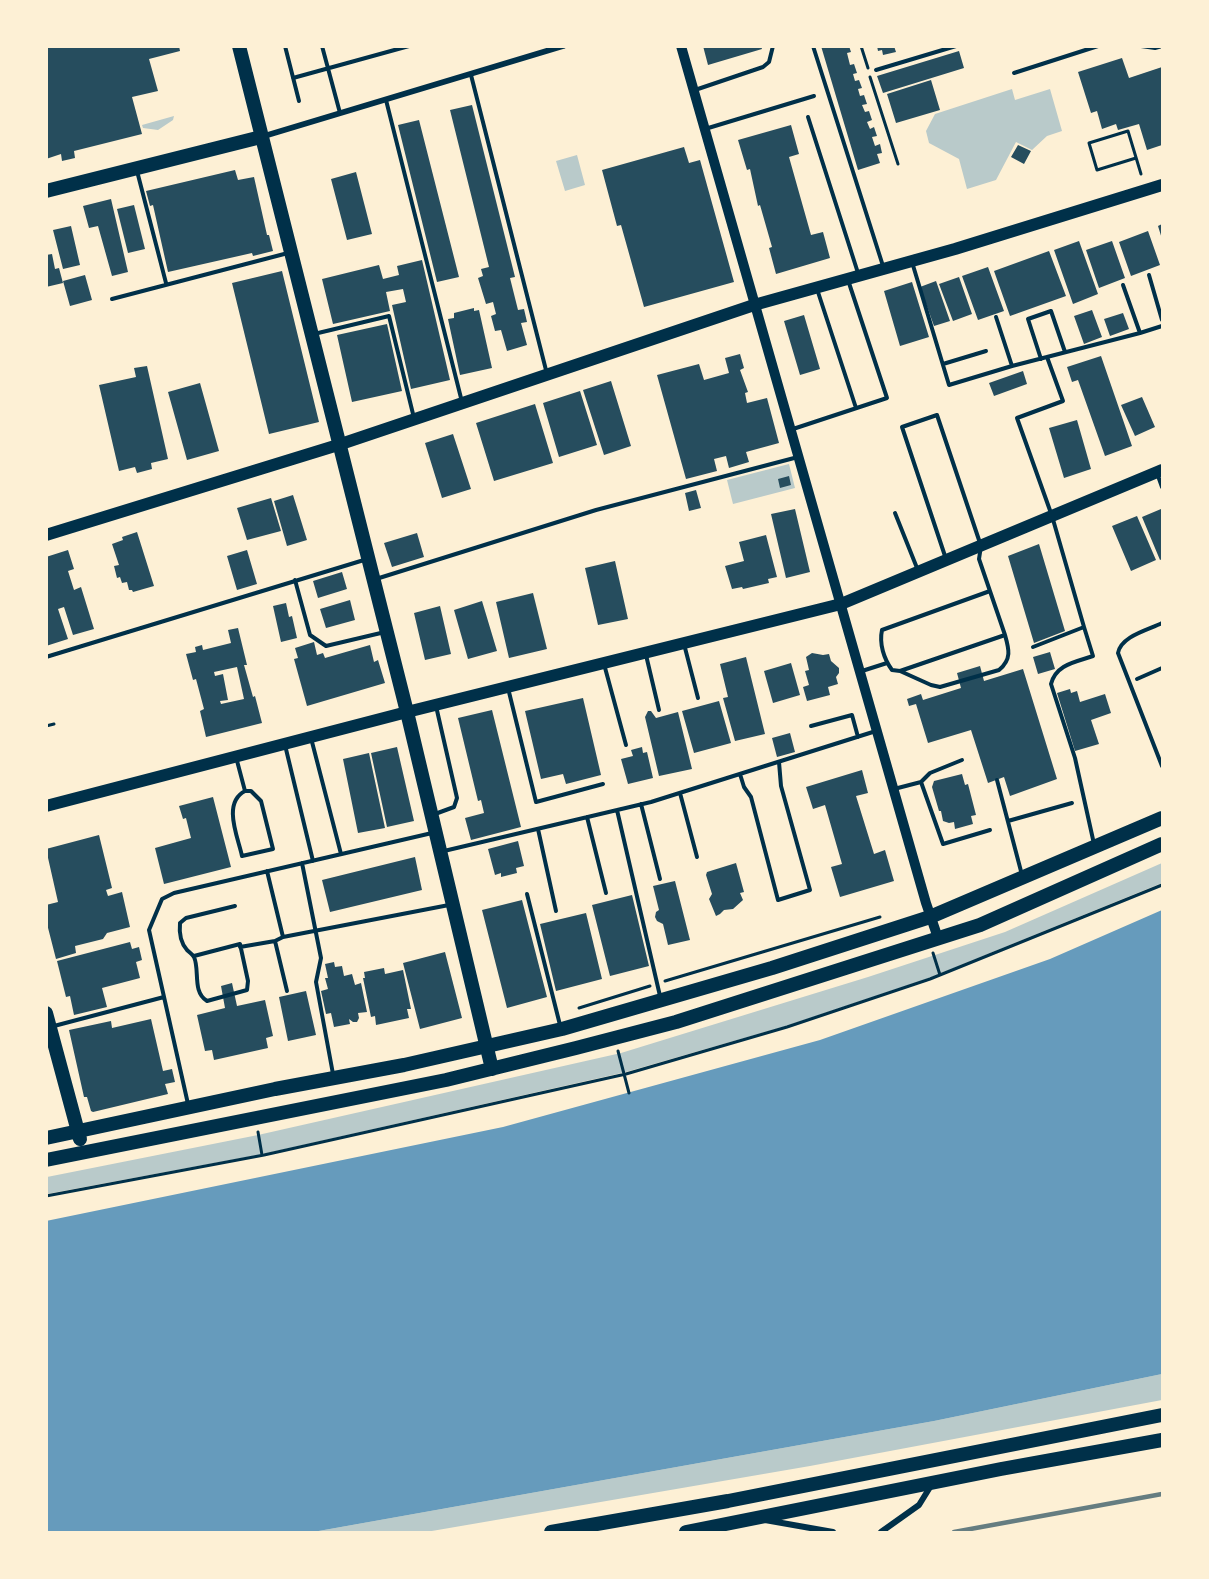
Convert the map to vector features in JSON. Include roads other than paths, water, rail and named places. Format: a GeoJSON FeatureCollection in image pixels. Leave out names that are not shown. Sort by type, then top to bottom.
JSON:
{"type":"FeatureCollection","features":[{"type":"Feature","properties":{"kind":"main road"},"geometry":{"type":"LineString","coordinates":[[239,46],[407,712],[492,1069]]}},
{"type":"Feature","properties":{"kind":"main road"},"geometry":{"type":"LineString","coordinates":[[46,191],[261,137]]}},
{"type":"Feature","properties":{"kind":"main road"},"geometry":{"type":"LineString","coordinates":[[46,536],[338,445],[754,306],[1162,185]]}},
{"type":"Feature","properties":{"kind":"main road"},"geometry":{"type":"LineString","coordinates":[[46,806],[407,712],[841,604],[1160,471]]}},
{"type":"Feature","properties":{"kind":"main road"},"geometry":{"type":"LineString","coordinates":[[46,1138],[561,1029],[772,968],[930,917],[1162,818]]}},
{"type":"Feature","properties":{"kind":"main road"},"geometry":{"type":"LineString","coordinates":[[46,1160],[435,1082],[676,1022],[980,925],[1162,844]]}},
{"type":"Feature","properties":{"kind":"main road"},"geometry":{"type":"LineString","coordinates":[[48,1019],[84,1152]]}},
{"type":"Feature","properties":{"kind":"main road"},"geometry":{"type":"LineString","coordinates":[[551,1533],[1162,1415]]}},
{"type":"Feature","properties":{"kind":"main road"},"geometry":{"type":"LineString","coordinates":[[686,1533],[1162,1440]]}},
{"type":"Feature","properties":{"kind":"street"},"geometry":{"type":"LineString","coordinates":[[261,137],[563,46]]}},
{"type":"Feature","properties":{"kind":"street"},"geometry":{"type":"LineString","coordinates":[[681,46],[930,917],[938,938]]}},
{"type":"Feature","properties":{"kind":"street"},"geometry":{"type":"LineString","coordinates":[[881,1533],[919,1505],[933,1483]]}},
{"type":"Feature","properties":{"kind":"street"},"geometry":{"type":"LineString","coordinates":[[756,1518],[833,1533]]}},
{"type":"Feature","properties":{"kind":"lane"},"geometry":{"type":"LineString","coordinates":[[285,46],[299,101]]}},
{"type":"Feature","properties":{"kind":"lane"},"geometry":{"type":"LineString","coordinates":[[322,46],[340,113]]}},
{"type":"Feature","properties":{"kind":"lane"},"geometry":{"type":"LineString","coordinates":[[293,78],[409,46]]}},
{"type":"Feature","properties":{"kind":"lane"},"geometry":{"type":"LineString","coordinates":[[694,90],[763,67],[769,62],[773,46]]}},
{"type":"Feature","properties":{"kind":"lane"},"geometry":{"type":"LineString","coordinates":[[813,46],[884,269]]}},
{"type":"Feature","properties":{"kind":"lane"},"geometry":{"type":"LineString","coordinates":[[876,70],[956,46]]}},
{"type":"Feature","properties":{"kind":"lane"},"geometry":{"type":"LineString","coordinates":[[1014,74],[1098,46]]}},
{"type":"Feature","properties":{"kind":"lane"},"geometry":{"type":"LineString","coordinates":[[1142,46],[1155,48],[1162,46]]}},
{"type":"Feature","properties":{"kind":"lane"},"geometry":{"type":"LineString","coordinates":[[471,75],[547,375]]}},
{"type":"Feature","properties":{"kind":"lane"},"geometry":{"type":"LineString","coordinates":[[705,129],[814,96]]}},
{"type":"Feature","properties":{"kind":"lane"},"geometry":{"type":"LineString","coordinates":[[386,100],[463,403]]}},
{"type":"Feature","properties":{"kind":"lane"},"geometry":{"type":"LineString","coordinates":[[791,430],[887,398],[808,117]]}},
{"type":"Feature","properties":{"kind":"lane"},"geometry":{"type":"LineString","coordinates":[[136,168],[166,283]]}},
{"type":"Feature","properties":{"kind":"lane"},"geometry":{"type":"LineString","coordinates":[[112,299],[290,252]]}},
{"type":"Feature","properties":{"kind":"lane"},"geometry":{"type":"LineString","coordinates":[[912,261],[950,385],[1162,326]]}},
{"type":"Feature","properties":{"kind":"lane"},"geometry":{"type":"LineString","coordinates":[[1149,275],[1162,320]]}},
{"type":"Feature","properties":{"kind":"lane"},"geometry":{"type":"LineString","coordinates":[[1123,285],[1140,333]]}},
{"type":"Feature","properties":{"kind":"lane"},"geometry":{"type":"LineString","coordinates":[[817,288],[856,408]]}},
{"type":"Feature","properties":{"kind":"lane"},"geometry":{"type":"LineString","coordinates":[[1041,358],[1028,319],[1052,311],[1065,352]]}},
{"type":"Feature","properties":{"kind":"lane"},"geometry":{"type":"LineString","coordinates":[[311,335],[389,316],[414,419]]}},
{"type":"Feature","properties":{"kind":"lane"},"geometry":{"type":"LineString","coordinates":[[996,317],[1012,366]]}},
{"type":"Feature","properties":{"kind":"lane"},"geometry":{"type":"LineString","coordinates":[[943,364],[986,351]]}},
{"type":"Feature","properties":{"kind":"lane"},"geometry":{"type":"LineString","coordinates":[[1047,357],[1063,401],[1017,418],[1052,516],[1094,656],[1060,668],[1053,676],[1051,684],[1075,758],[1095,848]]}},
{"type":"Feature","properties":{"kind":"lane"},"geometry":{"type":"LineString","coordinates":[[946,560],[902,427],[937,415],[981,546],[979,559],[990,591],[1005,635],[1010,652],[1006,665],[999,670],[940,687],[892,670],[886,663],[881,642],[882,630],[990,591]]}},
{"type":"Feature","properties":{"kind":"lane"},"geometry":{"type":"LineString","coordinates":[[373,580],[596,510],[798,457]]}},
{"type":"Feature","properties":{"kind":"lane"},"geometry":{"type":"LineString","coordinates":[[1160,471],[1162,487]]}},
{"type":"Feature","properties":{"kind":"lane"},"geometry":{"type":"LineString","coordinates":[[895,513],[919,572]]}},
{"type":"Feature","properties":{"kind":"lane"},"geometry":{"type":"LineString","coordinates":[[46,657],[368,558]]}},
{"type":"Feature","properties":{"kind":"lane"},"geometry":{"type":"LineString","coordinates":[[295,580],[309,635],[315,639],[326,645],[386,632]]}},
{"type":"Feature","properties":{"kind":"lane"},"geometry":{"type":"LineString","coordinates":[[1162,623],[1123,641],[1118,653],[1162,766]]}},
{"type":"Feature","properties":{"kind":"lane"},"geometry":{"type":"LineString","coordinates":[[1033,647],[1084,627]]}},
{"type":"Feature","properties":{"kind":"lane"},"geometry":{"type":"LineString","coordinates":[[900,671],[1005,635]]}},
{"type":"Feature","properties":{"kind":"lane"},"geometry":{"type":"LineString","coordinates":[[684,643],[698,698]]}},
{"type":"Feature","properties":{"kind":"lane"},"geometry":{"type":"LineString","coordinates":[[646,653],[659,710]]}},
{"type":"Feature","properties":{"kind":"lane"},"geometry":{"type":"LineString","coordinates":[[604,663],[626,745]]}},
{"type":"Feature","properties":{"kind":"lane"},"geometry":{"type":"LineString","coordinates":[[860,671],[886,663]]}},
{"type":"Feature","properties":{"kind":"lane"},"geometry":{"type":"LineString","coordinates":[[1137,679],[1162,668]]}},
{"type":"Feature","properties":{"kind":"lane"},"geometry":{"type":"LineString","coordinates":[[508,687],[536,802],[603,784]]}},
{"type":"Feature","properties":{"kind":"lane"},"geometry":{"type":"LineString","coordinates":[[432,816],[454,807],[457,798],[435,705]]}},
{"type":"Feature","properties":{"kind":"lane"},"geometry":{"type":"LineString","coordinates":[[811,726],[852,715],[858,737]]}},
{"type":"Feature","properties":{"kind":"lane"},"geometry":{"type":"LineString","coordinates":[[440,852],[641,804],[877,731]]}},
{"type":"Feature","properties":{"kind":"lane"},"geometry":{"type":"LineString","coordinates":[[311,737],[341,854]]}},
{"type":"Feature","properties":{"kind":"lane"},"geometry":{"type":"LineString","coordinates":[[285,744],[313,861]]}},
{"type":"Feature","properties":{"kind":"lane"},"geometry":{"type":"LineString","coordinates":[[236,757],[245,791]]}},
{"type":"Feature","properties":{"kind":"lane"},"geometry":{"type":"LineString","coordinates":[[894,789],[921,782],[930,773],[962,760]]}},
{"type":"Feature","properties":{"kind":"lane"},"geometry":{"type":"LineString","coordinates":[[740,774],[744,788],[751,797],[778,900],[810,890],[781,786],[779,762]]}},
{"type":"Feature","properties":{"kind":"lane"},"geometry":{"type":"LineString","coordinates":[[997,780],[1023,879]]}},
{"type":"Feature","properties":{"kind":"lane"},"geometry":{"type":"LineString","coordinates":[[921,782],[943,844],[990,830]]}},
{"type":"Feature","properties":{"kind":"lane"},"geometry":{"type":"LineString","coordinates":[[245,791],[251,791],[261,801],[273,849],[242,856],[232,809],[238,795],[245,791]]}},
{"type":"Feature","properties":{"kind":"lane"},"geometry":{"type":"LineString","coordinates":[[680,793],[697,858]]}},
{"type":"Feature","properties":{"kind":"lane"},"geometry":{"type":"LineString","coordinates":[[1008,821],[1072,803]]}},
{"type":"Feature","properties":{"kind":"lane"},"geometry":{"type":"LineString","coordinates":[[641,804],[660,879]]}},
{"type":"Feature","properties":{"kind":"lane"},"geometry":{"type":"LineString","coordinates":[[617,810],[661,1000]]}},
{"type":"Feature","properties":{"kind":"lane"},"geometry":{"type":"LineString","coordinates":[[587,817],[606,893]]}},
{"type":"Feature","properties":{"kind":"lane"},"geometry":{"type":"LineString","coordinates":[[538,829],[556,911]]}},
{"type":"Feature","properties":{"kind":"lane"},"geometry":{"type":"LineString","coordinates":[[189,1108],[148,930],[162,899],[174,893],[435,832]]}},
{"type":"Feature","properties":{"kind":"lane"},"geometry":{"type":"LineString","coordinates":[[302,863],[321,958],[316,982],[334,1078]]}},
{"type":"Feature","properties":{"kind":"lane"},"geometry":{"type":"LineString","coordinates":[[267,871],[283,937]]}},
{"type":"Feature","properties":{"kind":"lane"},"geometry":{"type":"LineString","coordinates":[[527,894],[561,1029]]}},
{"type":"Feature","properties":{"kind":"lane"},"geometry":{"type":"LineString","coordinates":[[240,947],[453,905]]}},
{"type":"Feature","properties":{"kind":"lane"},"geometry":{"type":"LineString","coordinates":[[194,956],[240,944],[248,981],[247,990],[207,1001],[203,999],[199,991],[194,956],[184,948],[180,938],[180,923],[186,918],[235,906]]}},
{"type":"Feature","properties":{"kind":"lane"},"geometry":{"type":"LineString","coordinates":[[275,941],[287,991]]}},
{"type":"Feature","properties":{"kind":"lane"},"geometry":{"type":"LineString","coordinates":[[48,1019],[164,997]]}},
{"type":"Feature","properties":{"kind":"water"},"geometry":{"type":"Polygon","coordinates":[[[1162,910],[1162,1374],[934,1421],[313,1532],[47,1532],[46,1221],[503,1127],[820,1040],[1050,959],[1162,910]]]}},
{"type":"Feature","properties":{"kind":"railway"},"geometry":{"type":"LineString","coordinates":[[954,1532],[1162,1494]]}}]}
